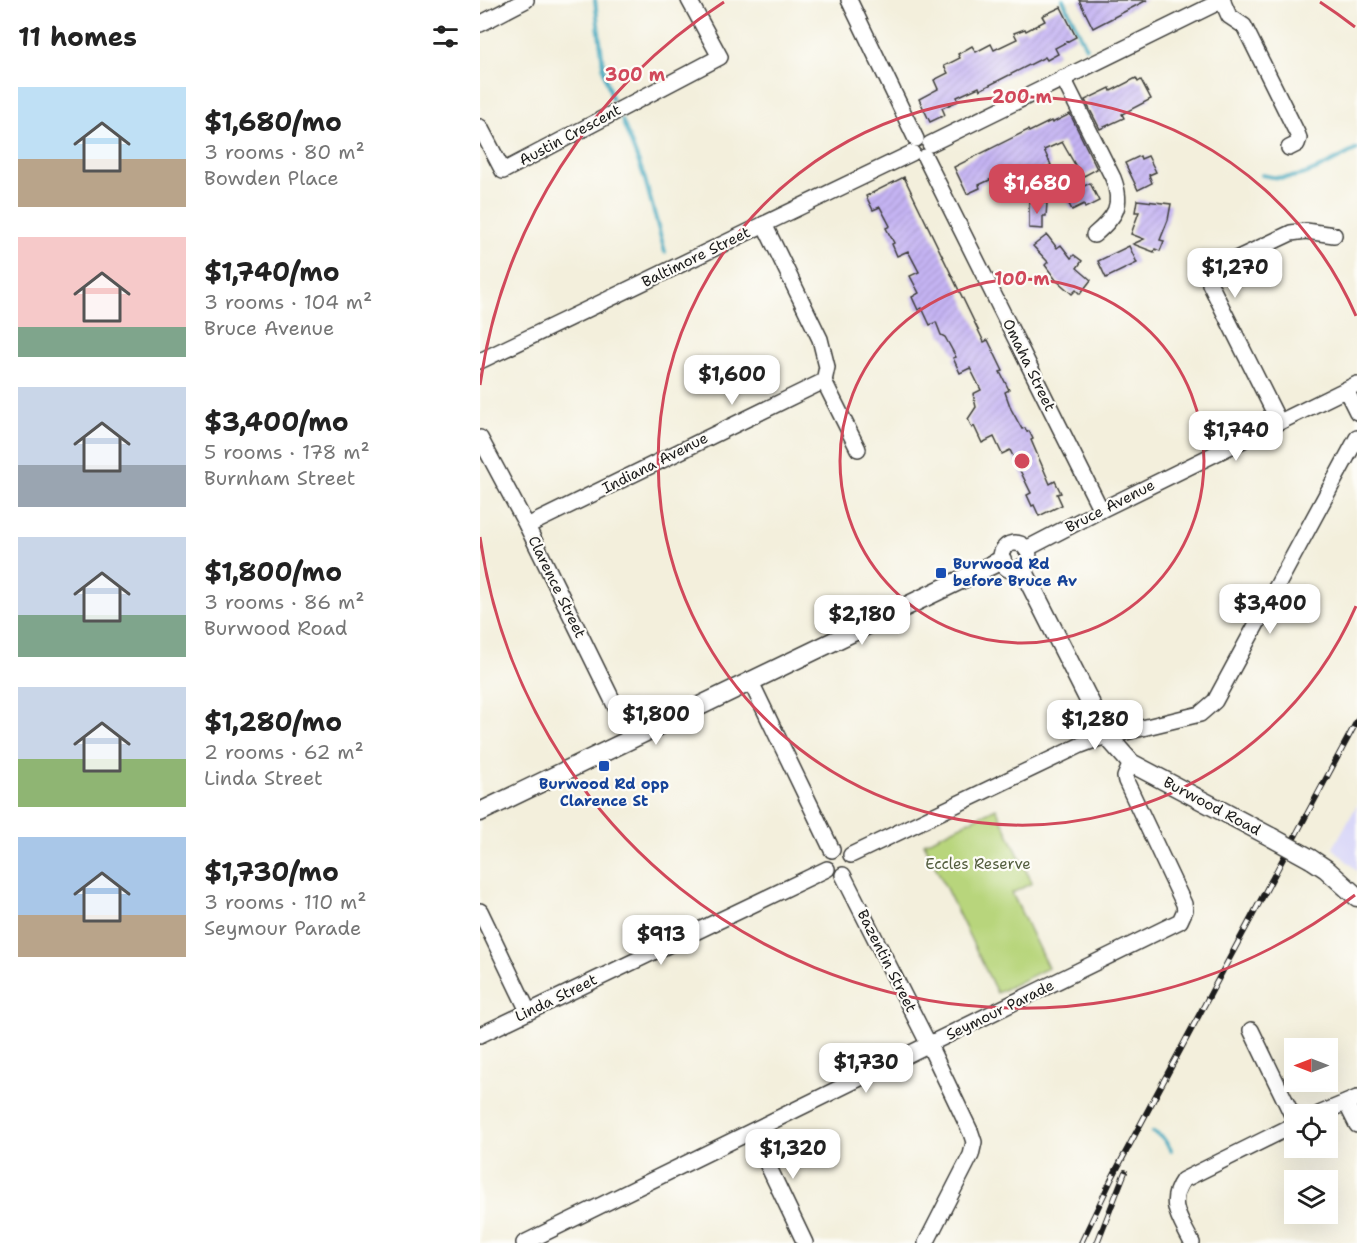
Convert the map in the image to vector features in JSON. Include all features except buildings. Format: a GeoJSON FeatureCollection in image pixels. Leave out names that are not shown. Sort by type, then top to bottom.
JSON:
{"type":"FeatureCollection","features":[{"type":"Feature","properties":{"kind":"main road"},"geometry":{"type":"LineString","coordinates":[[481,808],[1002,560]]}},
{"type":"Feature","properties":{"kind":"main road","name":"Burwood Road"},"geometry":{"type":"LineString","coordinates":[[1022,568],[1107,736],[1131,763],[1311,858],[1357,897]]}},
{"type":"Feature","properties":{"kind":"street"},"geometry":{"type":"LineString","coordinates":[[480,24],[526,0]]}},
{"type":"Feature","properties":{"kind":"street","name":"Austin Crescent"},"geometry":{"type":"LineString","coordinates":[[480,127],[503,171],[720,57],[689,0]]}},
{"type":"Feature","properties":{"kind":"street","name":"Omaha Street"},"geometry":{"type":"LineString","coordinates":[[849,0],[1101,510]]}},
{"type":"Feature","properties":{"kind":"street"},"geometry":{"type":"LineString","coordinates":[[1216,1],[1229,16],[1244,26],[1299,138],[1297,144],[1289,148]]}},
{"type":"Feature","properties":{"kind":"street","name":"Baltimore Street"},"geometry":{"type":"LineString","coordinates":[[480,361],[921,148],[1216,1]]}},
{"type":"Feature","properties":{"kind":"street"},"geometry":{"type":"LineString","coordinates":[[1063,78],[1113,178],[1118,194],[1118,203],[1112,217],[1094,235]]}},
{"type":"Feature","properties":{"kind":"street"},"geometry":{"type":"LineString","coordinates":[[764,224],[820,339],[827,367],[824,381],[858,449]]}},
{"type":"Feature","properties":{"kind":"street"},"geometry":{"type":"LineString","coordinates":[[1279,422],[1210,284],[1210,276],[1215,269],[1292,233],[1306,231],[1334,235]]}},
{"type":"Feature","properties":{"kind":"street","name":"Indiana Avenue"},"geometry":{"type":"LineString","coordinates":[[527,526],[824,381]]}},
{"type":"Feature","properties":{"kind":"street"},"geometry":{"type":"LineString","coordinates":[[1352,387],[1357,412]]}},
{"type":"Feature","properties":{"kind":"street","name":"Bruce Avenue"},"geometry":{"type":"LineString","coordinates":[[1026,549],[1352,387]]}},
{"type":"Feature","properties":{"kind":"street","name":"Clarence Street"},"geometry":{"type":"LineString","coordinates":[[480,438],[527,526],[632,738]]}},
{"type":"Feature","properties":{"kind":"street"},"geometry":{"type":"LineString","coordinates":[[851,855],[1081,745],[1107,736],[1200,714],[1215,701],[1357,438]]}},
{"type":"Feature","properties":{"kind":"street"},"geometry":{"type":"LineString","coordinates":[[1016,543],[1026,549],[1028,560],[1022,568],[1010,570],[1006,568],[1002,560],[1002,551],[1008,545],[1016,543]]}},
{"type":"Feature","properties":{"kind":"street"},"geometry":{"type":"LineString","coordinates":[[750,680],[832,850]]}},
{"type":"Feature","properties":{"kind":"street","name":"Seymour Parade"},"geometry":{"type":"LineString","coordinates":[[524,1243],[1175,925],[1183,916],[1184,903],[1126,781],[1131,763]]}},
{"type":"Feature","properties":{"kind":"street"},"geometry":{"type":"LineString","coordinates":[[845,849],[851,855],[851,867],[843,874],[834,875],[827,869],[825,860],[832,850],[845,849]]}},
{"type":"Feature","properties":{"kind":"street","name":"Linda Street"},"geometry":{"type":"LineString","coordinates":[[480,1035],[827,869]]}},
{"type":"Feature","properties":{"kind":"street","name":"Bazentin Street"},"geometry":{"type":"LineString","coordinates":[[843,874],[929,1045],[974,1142],[971,1155],[926,1243]]}},
{"type":"Feature","properties":{"kind":"street"},"geometry":{"type":"LineString","coordinates":[[480,911],[528,1011]]}},
{"type":"Feature","properties":{"kind":"street"},"geometry":{"type":"LineString","coordinates":[[1251,1030],[1287,1104]]}},
{"type":"Feature","properties":{"kind":"street"},"geometry":{"type":"LineString","coordinates":[[1338,1106],[1352,1100],[1357,1125]]}},
{"type":"Feature","properties":{"kind":"street"},"geometry":{"type":"LineString","coordinates":[[1192,1243],[1174,1206],[1175,1191],[1183,1180],[1284,1130]]}},
{"type":"Feature","properties":{"kind":"street"},"geometry":{"type":"LineString","coordinates":[[752,1132],[804,1243]]}},
{"type":"Feature","properties":{"kind":"shaded area"},"geometry":{"type":"Polygon","coordinates":[[[1357,805],[1357,871],[1333,848],[1357,805]]]}},
{"type":"Feature","properties":{"kind":"green space","name":"Eccles Reserve"},"geometry":{"type":"Polygon","coordinates":[[[996,808],[1032,883],[1012,893],[1048,968],[997,993],[924,843],[996,808]]]}},
{"type":"Feature","properties":{"kind":"waterway"},"geometry":{"type":"LineString","coordinates":[[595,0],[604,72],[612,99]]}},
{"type":"Feature","properties":{"kind":"waterway"},"geometry":{"type":"LineString","coordinates":[[1063,0],[1086,47]]}},
{"type":"Feature","properties":{"kind":"waterway"},"geometry":{"type":"LineString","coordinates":[[622,120],[644,176],[665,252]]}},
{"type":"Feature","properties":{"kind":"waterway"},"geometry":{"type":"LineString","coordinates":[[1262,175],[1288,177],[1311,172],[1357,149]]}},
{"type":"Feature","properties":{"kind":"waterway"},"geometry":{"type":"LineString","coordinates":[[1153,1132],[1163,1138],[1171,1150]]}},
{"type":"Feature","properties":{"kind":"railway"},"geometry":{"type":"LineString","coordinates":[[1081,1243],[1112,1178],[1357,721]]}},
{"type":"Feature","properties":{"kind":"railway"},"geometry":{"type":"LineString","coordinates":[[1097,1243],[1125,1172]]}},
{"type":"Feature","properties":{"kind":"place","name":"Burwood Rd before Bruce Av"},"geometry":{"type":"Point","coordinates":[941,573]}},
{"type":"Feature","properties":{"kind":"place","name":"Burwood Rd opp Clarence St"},"geometry":{"type":"Point","coordinates":[604,766]}}]}
